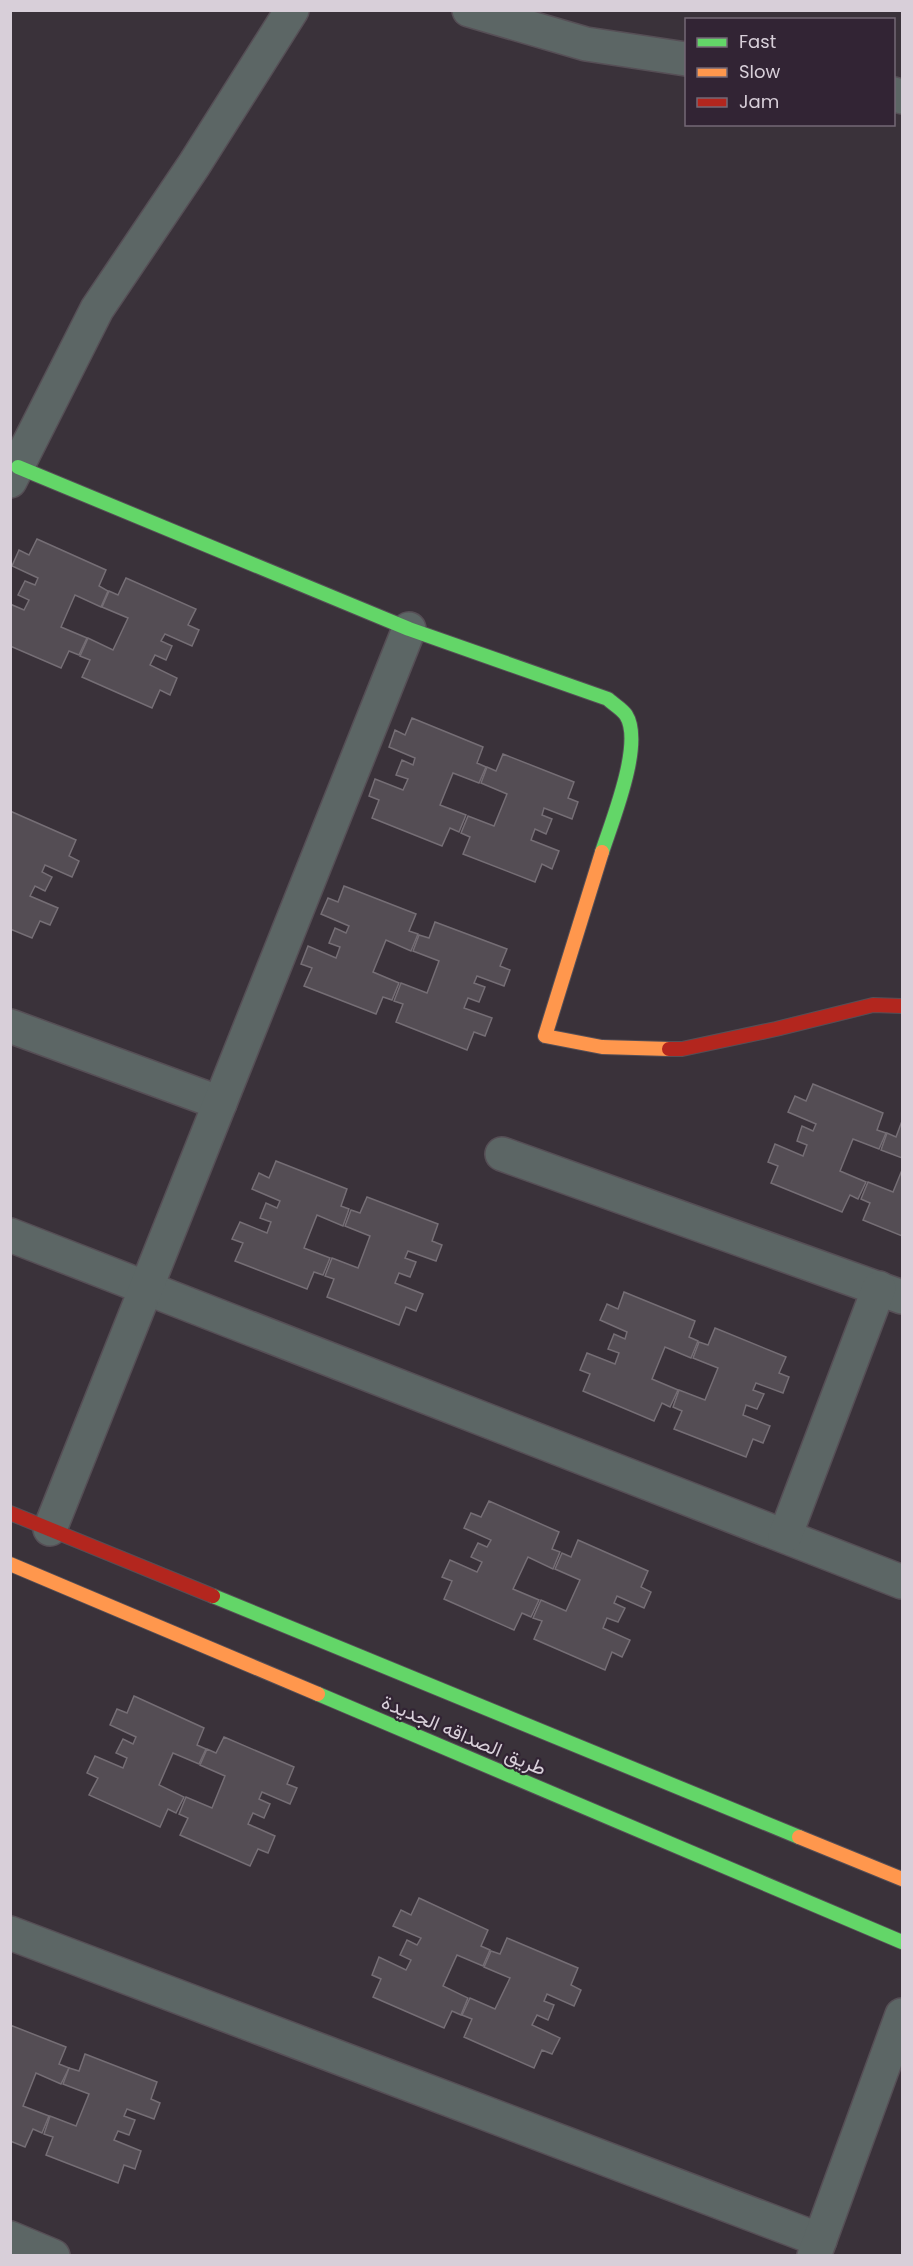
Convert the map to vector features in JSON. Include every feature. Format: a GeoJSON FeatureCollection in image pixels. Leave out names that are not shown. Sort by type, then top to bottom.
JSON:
{"type":"FeatureCollection","features":[{"type":"Feature","properties":{"kind":"street"},"geometry":{"type":"LineString","coordinates":[[292,10],[194,165],[97,309],[14,474],[409,628],[609,699],[626,715],[633,739],[627,772],[544,1036],[602,1047],[682,1049],[873,1005],[903,1006]]}},
{"type":"Feature","properties":{"kind":"street"},"geometry":{"type":"LineString","coordinates":[[470,10],[586,44],[685,59]]}},
{"type":"Feature","properties":{"kind":"street"},"geometry":{"type":"LineString","coordinates":[[50,1529],[409,628]]}},
{"type":"Feature","properties":{"kind":"street"},"geometry":{"type":"LineString","coordinates":[[10,1026],[220,1103]]}},
{"type":"Feature","properties":{"kind":"street"},"geometry":{"type":"LineString","coordinates":[[502,1154],[891,1293],[785,1536]]}},
{"type":"Feature","properties":{"kind":"street"},"geometry":{"type":"LineString","coordinates":[[10,1235],[903,1582]]}},
{"type":"Feature","properties":{"kind":"street","name":"طريق الصداقه الجديدة"},"geometry":{"type":"LineString","coordinates":[[10,1514],[903,1879]]}},
{"type":"Feature","properties":{"kind":"street","name":"طريق الصداقه الجديدة"},"geometry":{"type":"LineString","coordinates":[[10,1564],[903,1942]]}},
{"type":"Feature","properties":{"kind":"street"},"geometry":{"type":"LineString","coordinates":[[10,1933],[817,2248],[903,2015]]}},
{"type":"Feature","properties":{"kind":"street"},"geometry":{"type":"LineString","coordinates":[[10,2238],[53,2256]]}},
{"type":"Feature","properties":{"kind":"building"},"geometry":{"type":"Polygon","coordinates":[[[37,539],[106,570],[99,586],[108,591],[101,607],[75,595],[61,627],[87,638],[79,655],[69,651],[61,668],[10,646],[10,604],[24,610],[29,600],[18,595],[25,581],[35,585],[38,578],[12,566],[19,550],[29,555],[37,539]]]}},
{"type":"Feature","properties":{"kind":"building"},"geometry":{"type":"Polygon","coordinates":[[[126,578],[196,609],[188,625],[199,630],[192,646],[165,634],[161,641],[172,646],[166,660],[155,655],[150,665],[177,678],[170,695],[160,690],[152,708],[82,677],[90,660],[80,656],[88,638],[113,650],[128,618],[102,607],[109,591],[118,595],[126,578]]]}},
{"type":"Feature","properties":{"kind":"building"},"geometry":{"type":"Polygon","coordinates":[[[412,718],[483,747],[477,763],[486,767],[479,783],[453,773],[440,805],[466,815],[459,832],[450,828],[442,846],[372,818],[379,800],[369,796],[375,779],[403,790],[408,779],[396,775],[402,760],[413,765],[415,758],[389,747],[395,730],[405,735],[412,718]]]}},
{"type":"Feature","properties":{"kind":"building"},"geometry":{"type":"Polygon","coordinates":[[[503,754],[574,782],[568,798],[578,802],[572,819],[544,808],[542,815],[552,819],[546,834],[535,829],[531,840],[559,851],[552,869],[542,864],[535,882],[463,854],[470,837],[461,833],[468,816],[494,826],[507,794],[481,783],[487,767],[496,771],[503,754]]]}},
{"type":"Feature","properties":{"kind":"building"},"geometry":{"type":"Polygon","coordinates":[[[10,811],[76,840],[69,856],[79,861],[72,877],[45,865],[42,872],[52,877],[45,891],[35,886],[30,896],[58,908],[50,925],[40,921],[32,938],[10,929],[10,811]]]}},
{"type":"Feature","properties":{"kind":"building"},"geometry":{"type":"Polygon","coordinates":[[[344,886],[416,914],[409,931],[418,934],[411,951],[386,940],[373,972],[399,983],[392,1000],[383,997],[376,1014],[304,986],[312,968],[301,964],[308,946],[336,958],[340,947],[329,943],[335,928],[346,933],[349,926],[321,914],[328,898],[338,902],[344,886]]]}},
{"type":"Feature","properties":{"kind":"building"},"geometry":{"type":"Polygon","coordinates":[[[435,922],[507,949],[500,966],[510,970],[504,986],[477,976],[474,983],[485,987],[479,1002],[468,998],[464,1008],[492,1018],[485,1036],[474,1032],[467,1050],[396,1022],[403,1004],[394,1001],[401,983],[427,993],[439,961],[413,951],[419,935],[429,938],[435,922]]]}},
{"type":"Feature","properties":{"kind":"building"},"geometry":{"type":"Polygon","coordinates":[[[813,1084],[883,1113],[877,1130],[886,1133],[879,1149],[853,1139],[840,1171],[866,1182],[858,1199],[850,1195],[842,1212],[771,1183],[778,1166],[768,1162],[775,1144],[803,1156],[807,1145],[797,1141],[802,1126],[813,1131],[816,1124],[788,1112],[795,1096],[806,1101],[813,1084]]]}},
{"type":"Feature","properties":{"kind":"building"},"geometry":{"type":"Polygon","coordinates":[[[902,1121],[902,1158],[881,1150],[887,1133],[896,1137],[902,1121]]]}},
{"type":"Feature","properties":{"kind":"building"},"geometry":{"type":"Polygon","coordinates":[[[276,1161],[347,1189],[341,1206],[349,1209],[343,1226],[317,1215],[304,1248],[330,1258],[323,1275],[314,1272],[307,1289],[235,1261],[243,1243],[232,1239],[240,1222],[267,1233],[271,1222],[260,1218],[266,1203],[277,1208],[280,1201],[252,1189],[259,1173],[269,1178],[276,1161]]]}},
{"type":"Feature","properties":{"kind":"building"},"geometry":{"type":"Polygon","coordinates":[[[902,1170],[902,1236],[863,1220],[870,1203],[861,1199],[868,1182],[893,1192],[902,1170]]]}},
{"type":"Feature","properties":{"kind":"building"},"geometry":{"type":"Polygon","coordinates":[[[367,1197],[438,1224],[432,1241],[442,1245],[436,1261],[408,1251],[405,1258],[416,1262],[410,1277],[399,1273],[395,1283],[423,1294],[416,1311],[406,1307],[399,1325],[327,1297],[334,1279],[325,1276],[332,1258],[358,1268],[370,1236],[345,1226],[351,1210],[360,1213],[367,1197]]]}},
{"type":"Feature","properties":{"kind":"building"},"geometry":{"type":"Polygon","coordinates":[[[624,1292],[695,1321],[689,1337],[698,1341],[691,1358],[665,1347],[652,1379],[678,1390],[670,1407],[662,1403],[654,1421],[583,1391],[590,1374],[580,1370],[587,1353],[615,1364],[619,1353],[608,1349],[614,1334],[625,1339],[627,1332],[600,1320],[607,1304],[618,1309],[624,1292]]]}},
{"type":"Feature","properties":{"kind":"building"},"geometry":{"type":"Polygon","coordinates":[[[715,1328],[786,1357],[779,1373],[789,1377],[783,1393],[756,1383],[753,1390],[764,1394],[757,1409],[746,1405],[743,1415],[770,1426],[763,1443],[753,1439],[746,1457],[674,1429],[682,1411],[673,1407],[679,1390],[705,1400],[718,1368],[693,1358],[699,1342],[708,1345],[715,1328]]]}},
{"type":"Feature","properties":{"kind":"building"},"geometry":{"type":"Polygon","coordinates":[[[489,1501],[559,1532],[552,1549],[560,1552],[553,1569],[528,1557],[513,1589],[539,1600],[531,1617],[522,1613],[514,1630],[444,1599],[452,1581],[442,1577],[450,1560],[477,1572],[482,1562],[471,1557],[478,1543],[487,1547],[491,1540],[464,1528],[471,1513],[481,1517],[489,1501]]]}},
{"type":"Feature","properties":{"kind":"building"},"geometry":{"type":"Polygon","coordinates":[[[578,1540],[648,1571],[641,1587],[651,1592],[644,1608],[617,1596],[614,1603],[625,1608],[618,1622],[607,1618],[603,1628],[630,1640],[622,1657],[612,1652],[605,1670],[534,1639],[542,1621],[533,1618],[541,1600],[566,1611],[580,1580],[555,1569],[562,1553],[571,1557],[578,1540]]]}},
{"type":"Feature","properties":{"kind":"building"},"geometry":{"type":"Polygon","coordinates":[[[134,1696],[204,1728],[197,1745],[206,1749],[199,1764],[173,1753],[159,1785],[184,1797],[176,1813],[168,1809],[160,1827],[89,1795],[98,1778],[87,1773],[95,1756],[123,1768],[127,1758],[116,1753],[123,1739],[133,1744],[136,1737],[110,1725],[117,1709],[127,1713],[134,1696]]]}},
{"type":"Feature","properties":{"kind":"building"},"geometry":{"type":"Polygon","coordinates":[[[224,1737],[294,1767],[287,1784],[297,1788],[290,1804],[262,1792],[259,1799],[270,1804],[264,1818],[253,1813],[248,1824],[275,1836],[268,1853],[258,1849],[250,1866],[180,1835],[188,1818],[179,1814],[186,1797],[212,1808],[225,1776],[200,1765],[207,1749],[216,1753],[224,1737]]]}},
{"type":"Feature","properties":{"kind":"building"},"geometry":{"type":"Polygon","coordinates":[[[419,1898],[488,1930],[481,1946],[490,1950],[483,1966],[457,1955],[443,1986],[468,1998],[461,2015],[452,2011],[444,2028],[373,1997],[381,1979],[372,1975],[379,1957],[406,1970],[411,1960],[400,1955],[407,1940],[417,1945],[421,1938],[393,1926],[401,1910],[411,1915],[419,1898]]]}},
{"type":"Feature","properties":{"kind":"building"},"geometry":{"type":"Polygon","coordinates":[[[507,1938],[578,1968],[571,1985],[581,1990],[574,2006],[547,1994],[544,2001],[554,2005],[548,2020],[537,2015],[532,2025],[560,2038],[552,2054],[542,2050],[534,2068],[464,2037],[472,2019],[462,2015],[470,1998],[495,2009],[510,1978],[484,1967],[491,1951],[500,1954],[507,1938]]]}},
{"type":"Feature","properties":{"kind":"building"},"geometry":{"type":"Polygon","coordinates":[[[10,2025],[66,2047],[59,2064],[69,2068],[61,2084],[36,2073],[23,2106],[49,2116],[42,2133],[33,2129],[25,2147],[10,2141],[10,2025]]]}},
{"type":"Feature","properties":{"kind":"building"},"geometry":{"type":"Polygon","coordinates":[[[85,2054],[157,2082],[151,2099],[160,2103],[154,2119],[127,2109],[124,2116],[135,2120],[129,2135],[118,2131],[114,2140],[141,2151],[135,2169],[124,2165],[118,2183],[46,2155],[53,2137],[44,2134],[50,2116],[76,2126],[89,2094],[63,2084],[69,2068],[79,2071],[85,2054]]]}},
{"type":"Feature","properties":{"kind":"traffic: fast"},"geometry":{"type":"LineString","coordinates":[[18,467],[409,629],[608,699],[626,715],[631,728],[631,744],[619,802],[602,852]]}},
{"type":"Feature","properties":{"kind":"traffic: fast"},"geometry":{"type":"LineString","coordinates":[[213,1596],[799,1837]]}},
{"type":"Feature","properties":{"kind":"traffic: fast"},"geometry":{"type":"LineString","coordinates":[[318,1694],[902,1942]]}},
{"type":"Feature","properties":{"kind":"traffic: slow"},"geometry":{"type":"LineString","coordinates":[[602,852],[545,1036],[602,1047],[669,1049]]}},
{"type":"Feature","properties":{"kind":"traffic: slow"},"geometry":{"type":"LineString","coordinates":[[10,1564],[318,1694]]}},
{"type":"Feature","properties":{"kind":"traffic: slow"},"geometry":{"type":"LineString","coordinates":[[799,1837],[902,1879]]}},
{"type":"Feature","properties":{"kind":"traffic: jam"},"geometry":{"type":"LineString","coordinates":[[669,1049],[682,1049],[776,1029],[873,1005],[902,1006]]}},
{"type":"Feature","properties":{"kind":"traffic: jam"},"geometry":{"type":"LineString","coordinates":[[10,1513],[213,1596]]}}]}
